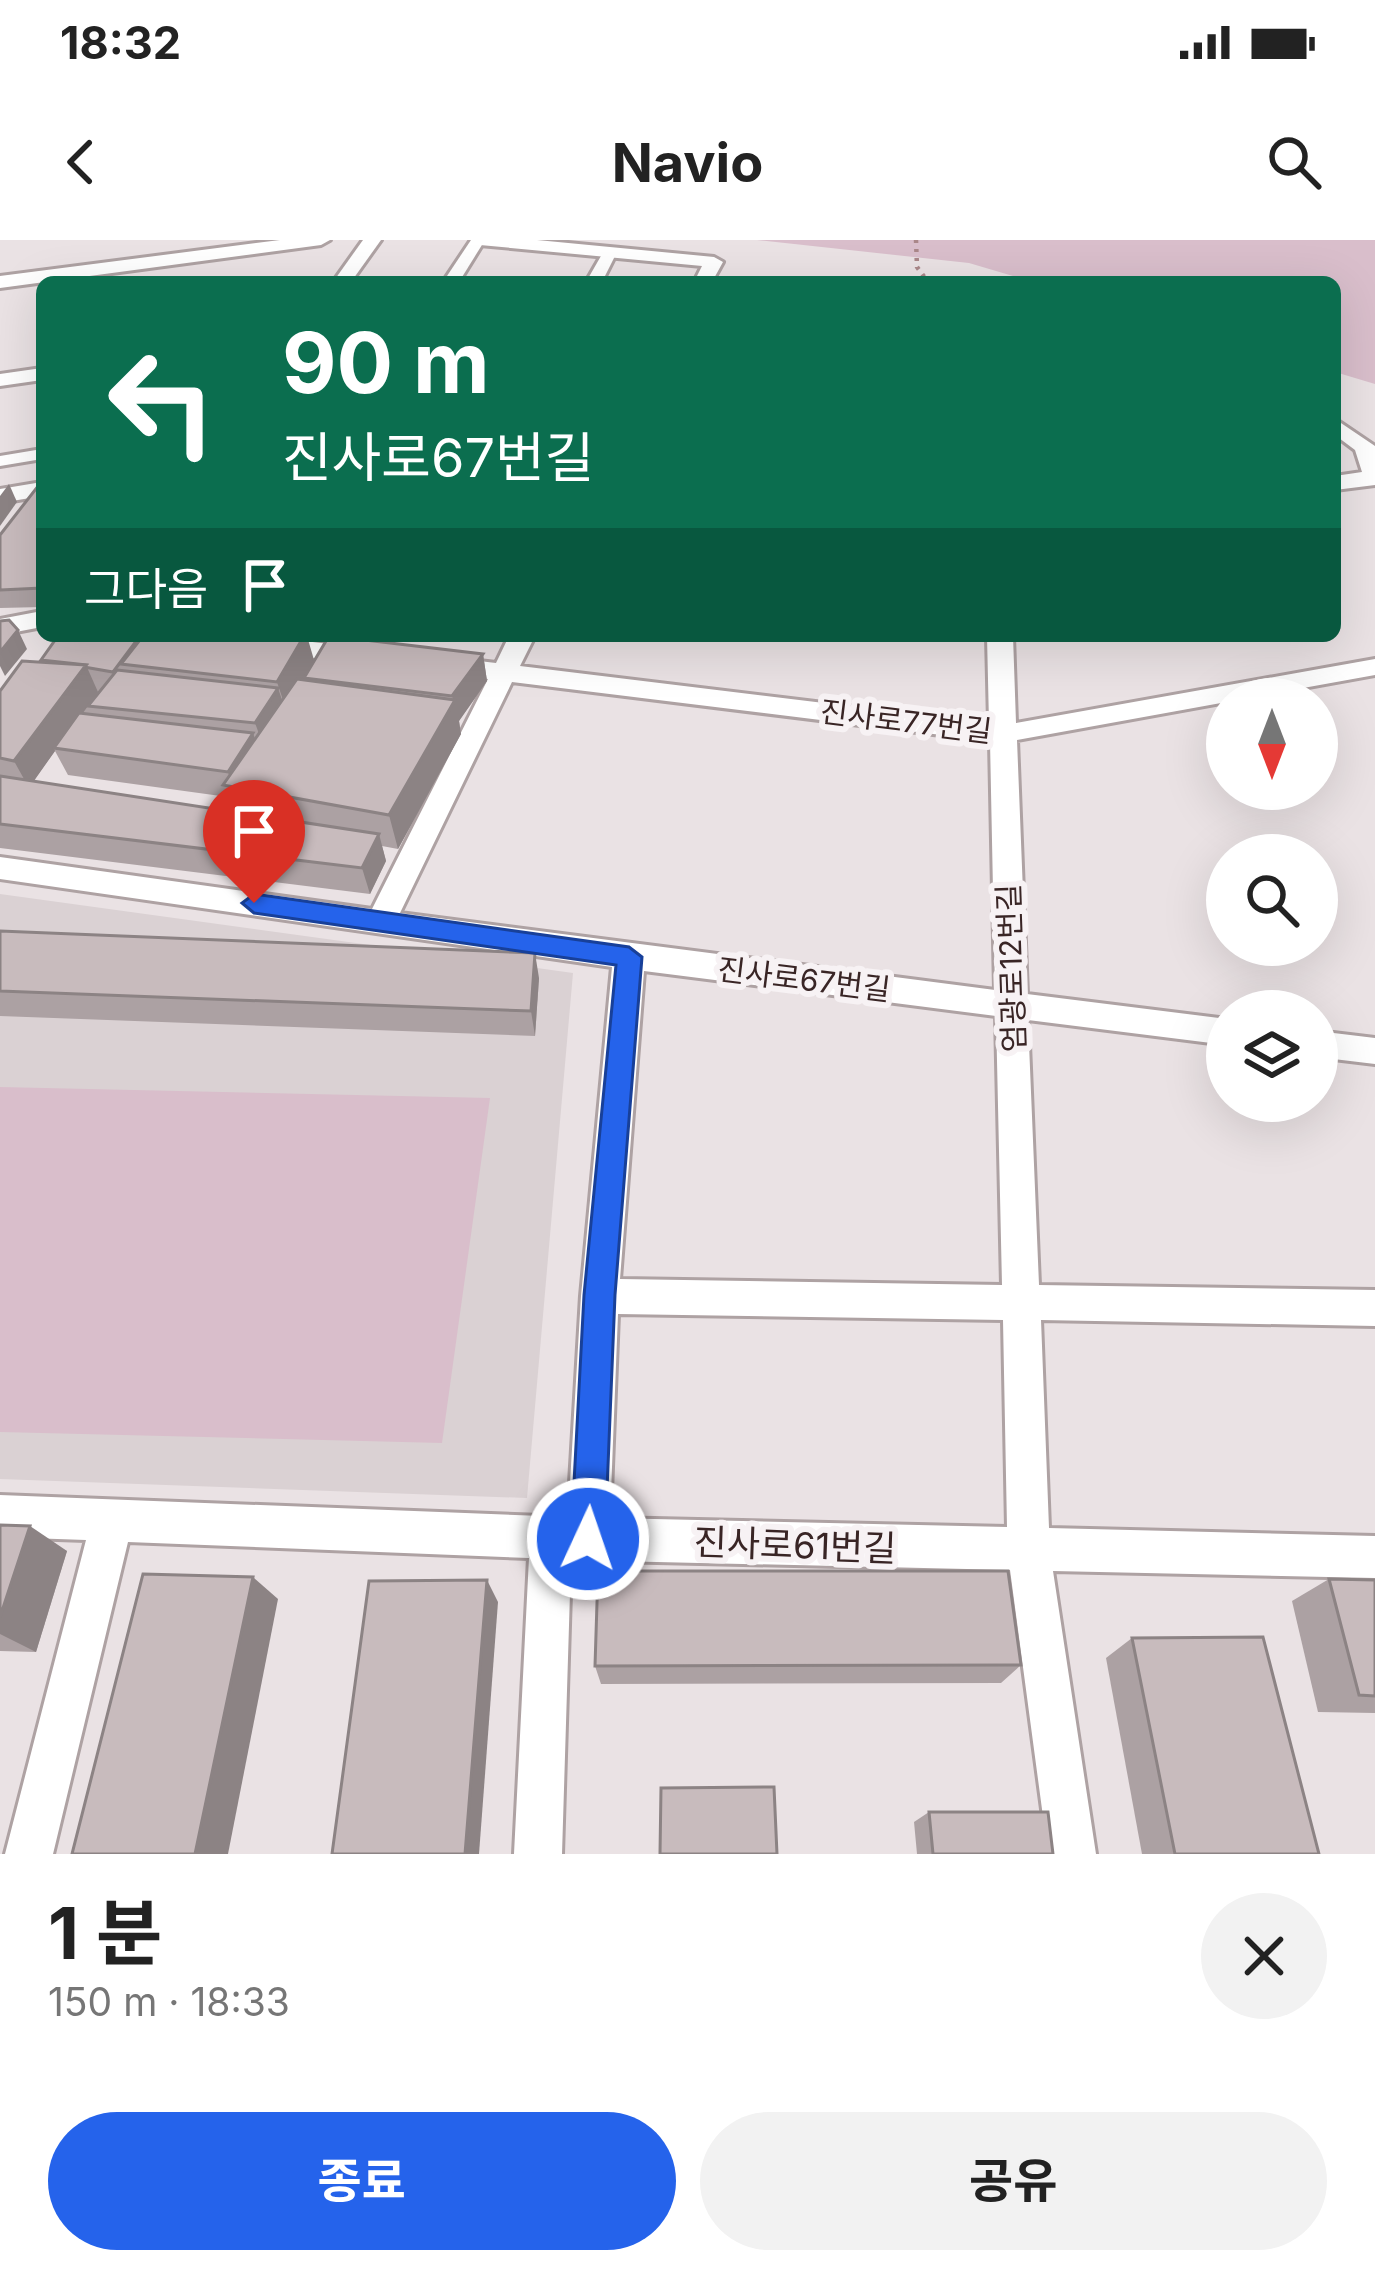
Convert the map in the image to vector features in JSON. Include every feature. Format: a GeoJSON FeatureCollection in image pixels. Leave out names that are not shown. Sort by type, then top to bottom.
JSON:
{"type":"FeatureCollection","features":[{"type":"Feature","properties":{"kind":"street"},"geometry":{"type":"LineString","coordinates":[[46,276],[321,240]]}},
{"type":"Feature","properties":{"kind":"street"},"geometry":{"type":"LineString","coordinates":[[346,276],[372,240]]}},
{"type":"Feature","properties":{"kind":"street"},"geometry":{"type":"LineString","coordinates":[[479,240],[714,262],[706,276]]}},
{"type":"Feature","properties":{"kind":"street"},"geometry":{"type":"LineString","coordinates":[[0,282],[36,277]]}},
{"type":"Feature","properties":{"kind":"street"},"geometry":{"type":"LineString","coordinates":[[0,380],[36,375]]}},
{"type":"Feature","properties":{"kind":"street"},"geometry":{"type":"LineString","coordinates":[[1341,434],[1365,447],[1375,477],[1341,482]]}},
{"type":"Feature","properties":{"kind":"street"},"geometry":{"type":"LineString","coordinates":[[0,496],[36,490]]}},
{"type":"Feature","properties":{"kind":"street"},"geometry":{"type":"LineString","coordinates":[[0,627],[36,620]]}},
{"type":"Feature","properties":{"kind":"street","name":"진사로77번길"},"geometry":{"type":"LineString","coordinates":[[246,642],[1003,734],[1375,667]]}},
{"type":"Feature","properties":{"kind":"street"},"geometry":{"type":"LineString","coordinates":[[381,921],[519,642]]}},
{"type":"Feature","properties":{"kind":"street","name":"엄광로12번길"},"geometry":{"type":"LineString","coordinates":[[1000,642],[1029,1552],[1072,1854]]}},
{"type":"Feature","properties":{"kind":"street","name":"진사로67번길"},"geometry":{"type":"LineString","coordinates":[[0,868],[629,957],[1206,1029]]}},
{"type":"Feature","properties":{"kind":"street"},"geometry":{"type":"LineString","coordinates":[[538,1854],[600,1295],[629,957]]}},
{"type":"Feature","properties":{"kind":"street"},"geometry":{"type":"LineString","coordinates":[[1338,1047],[1375,1051]]}},
{"type":"Feature","properties":{"kind":"street"},"geometry":{"type":"LineString","coordinates":[[600,1295],[1369,1308]]}},
{"type":"Feature","properties":{"kind":"street","name":"진사로61번길"},"geometry":{"type":"LineString","coordinates":[[0,1516],[570,1539],[1375,1557]]}},
{"type":"Feature","properties":{"kind":"street"},"geometry":{"type":"LineString","coordinates":[[29,1854],[113,1519]]}},
{"type":"Feature","properties":{"kind":"lane"},"geometry":{"type":"LineString","coordinates":[[455,276],[479,240]]}},
{"type":"Feature","properties":{"kind":"lane"},"geometry":{"type":"LineString","coordinates":[[597,276],[610,252]]}},
{"type":"Feature","properties":{"kind":"lane"},"geometry":{"type":"LineString","coordinates":[[0,461],[36,455]]}},
{"type":"Feature","properties":{"kind":"path"},"geometry":{"type":"LineString","coordinates":[[916,240],[917,267],[924,276]]}},
{"type":"Feature","properties":{"kind":"shaded area"},"geometry":{"type":"Polygon","coordinates":[[[757,240],[1375,240],[1375,384],[1341,374],[1341,276],[1013,276],[969,263],[757,240]]]}},
{"type":"Feature","properties":{"kind":"shaded area"},"geometry":{"type":"Polygon","coordinates":[[[0,894],[573,973],[527,1498],[0,1479],[0,894]]]}},
{"type":"Feature","properties":{"kind":"shaded area"},"geometry":{"type":"Polygon","coordinates":[[[0,1087],[490,1098],[442,1443],[0,1432],[0,1087]]]}},
{"type":"Feature","properties":{"kind":"building"},"geometry":{"type":"Polygon","coordinates":[[[36,489],[36,588],[0,590],[0,535],[36,489]]]}},
{"type":"Feature","properties":{"kind":"building"},"geometry":{"type":"Polygon","coordinates":[[[9,620],[18,630],[0,652],[0,621],[9,620]]]}},
{"type":"Feature","properties":{"kind":"building"},"geometry":{"type":"Polygon","coordinates":[[[54,642],[136,642],[113,672],[41,660],[54,642]]]}},
{"type":"Feature","properties":{"kind":"building"},"geometry":{"type":"Polygon","coordinates":[[[138,642],[300,642],[277,682],[121,664],[138,642]]]}},
{"type":"Feature","properties":{"kind":"building"},"geometry":{"type":"Polygon","coordinates":[[[325,642],[380,642],[483,654],[452,696],[304,678],[325,642]]]}},
{"type":"Feature","properties":{"kind":"building"},"geometry":{"type":"Polygon","coordinates":[[[22,661],[86,665],[14,761],[0,758],[0,691],[22,661]]]}},
{"type":"Feature","properties":{"kind":"building"},"geometry":{"type":"Polygon","coordinates":[[[117,670],[278,688],[255,723],[88,706],[117,670]]]}},
{"type":"Feature","properties":{"kind":"building"},"geometry":{"type":"Polygon","coordinates":[[[297,679],[455,700],[389,815],[223,785],[297,679]]]}},
{"type":"Feature","properties":{"kind":"building"},"geometry":{"type":"Polygon","coordinates":[[[79,713],[253,733],[228,772],[54,748],[79,713]]]}},
{"type":"Feature","properties":{"kind":"building"},"geometry":{"type":"Polygon","coordinates":[[[0,776],[379,834],[362,868],[0,824],[0,776]]]}},
{"type":"Feature","properties":{"kind":"building"},"geometry":{"type":"Polygon","coordinates":[[[0,931],[535,953],[531,1011],[0,991],[0,931]]]}},
{"type":"Feature","properties":{"kind":"building"},"geometry":{"type":"Polygon","coordinates":[[[0,1525],[30,1526],[0,1617],[0,1525]]]}},
{"type":"Feature","properties":{"kind":"building"},"geometry":{"type":"Polygon","coordinates":[[[598,1571],[1008,1571],[1021,1665],[595,1666],[598,1571]]]}},
{"type":"Feature","properties":{"kind":"building"},"geometry":{"type":"Polygon","coordinates":[[[143,1574],[253,1577],[195,1854],[72,1854],[143,1574]]]}},
{"type":"Feature","properties":{"kind":"building"},"geometry":{"type":"Polygon","coordinates":[[[1329,1579],[1375,1580],[1375,1696],[1359,1695],[1329,1579]]]}},
{"type":"Feature","properties":{"kind":"building"},"geometry":{"type":"Polygon","coordinates":[[[487,1580],[465,1854],[332,1854],[369,1581],[487,1580]]]}},
{"type":"Feature","properties":{"kind":"building"},"geometry":{"type":"Polygon","coordinates":[[[1263,1637],[1319,1854],[1175,1854],[1132,1638],[1263,1637]]]}},
{"type":"Feature","properties":{"kind":"building"},"geometry":{"type":"Polygon","coordinates":[[[774,1787],[777,1854],[660,1854],[661,1788],[774,1787]]]}},
{"type":"Feature","properties":{"kind":"building"},"geometry":{"type":"Polygon","coordinates":[[[929,1812],[1048,1812],[1053,1854],[933,1854],[929,1812]]]}},
{"type":"Feature","properties":{"kind":"route"},"geometry":{"type":"LineString","coordinates":[[254,903],[629,957],[600,1295],[588,1539]]}}]}
